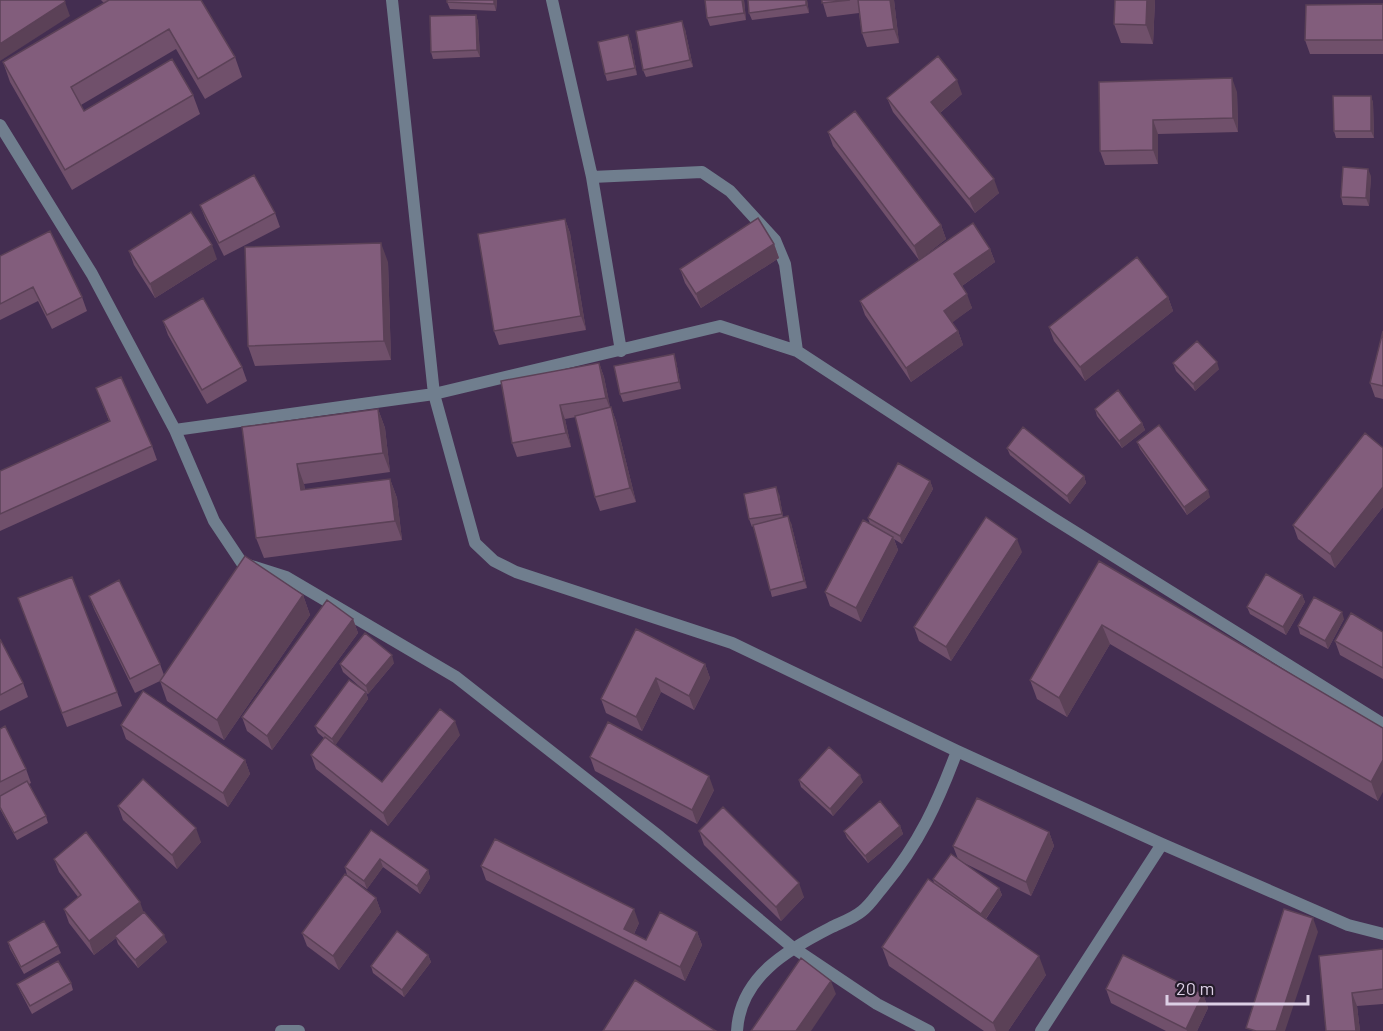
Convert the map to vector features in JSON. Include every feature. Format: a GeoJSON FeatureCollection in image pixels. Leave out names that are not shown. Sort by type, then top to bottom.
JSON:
{"type":"FeatureCollection","features":[{"type":"Feature","properties":{"kind":"street"},"geometry":{"type":"LineString","coordinates":[[392,0],[434,394],[476,543],[494,561],[516,572],[732,643],[957,751],[1162,844],[1348,925],[1383,934]]}},
{"type":"Feature","properties":{"kind":"street"},"geometry":{"type":"LineString","coordinates":[[552,0],[592,177],[621,351]]}},
{"type":"Feature","properties":{"kind":"street"},"geometry":{"type":"LineString","coordinates":[[0,125],[92,274],[176,430],[214,521],[242,563],[286,576],[456,677],[660,837],[792,947],[877,1004],[929,1031]]}},
{"type":"Feature","properties":{"kind":"street"},"geometry":{"type":"LineString","coordinates":[[592,177],[702,172],[730,191],[775,240],[785,264],[797,351]]}},
{"type":"Feature","properties":{"kind":"street"},"geometry":{"type":"LineString","coordinates":[[176,430],[434,394],[720,326],[797,351],[1051,517],[1383,724]]}},
{"type":"Feature","properties":{"kind":"street"},"geometry":{"type":"LineString","coordinates":[[736,1031],[737,1020],[761,973],[792,947],[862,911],[908,858],[937,805],[957,751]]}},
{"type":"Feature","properties":{"kind":"street"},"geometry":{"type":"LineString","coordinates":[[1041,1031],[1162,844]]}},
{"type":"Feature","properties":{"kind":"street"},"geometry":{"type":"LineString","coordinates":[[281,1031],[299,1031]]}},
{"type":"Feature","properties":{"kind":"building"},"geometry":{"type":"Polygon","coordinates":[[[0,0],[64,0],[65,2],[0,44],[0,0]]]}},
{"type":"Feature","properties":{"kind":"building"},"geometry":{"type":"Polygon","coordinates":[[[109,0],[201,0],[235,57],[198,79],[169,29],[71,87],[84,111],[172,59],[193,95],[65,170],[3,62],[109,0]]]}},
{"type":"Feature","properties":{"kind":"building"},"geometry":{"type":"Polygon","coordinates":[[[447,0],[494,0],[494,4],[447,2],[447,0]]]}},
{"type":"Feature","properties":{"kind":"building"},"geometry":{"type":"Polygon","coordinates":[[[705,0],[742,0],[744,13],[707,18],[705,0]]]}},
{"type":"Feature","properties":{"kind":"building"},"geometry":{"type":"Polygon","coordinates":[[[748,0],[806,0],[806,5],[749,13],[748,0]]]}},
{"type":"Feature","properties":{"kind":"building"},"geometry":{"type":"Polygon","coordinates":[[[822,0],[850,0],[822,3],[822,0]]]}},
{"type":"Feature","properties":{"kind":"building"},"geometry":{"type":"Polygon","coordinates":[[[858,0],[890,0],[894,29],[862,33],[858,0]]]}},
{"type":"Feature","properties":{"kind":"building"},"geometry":{"type":"Polygon","coordinates":[[[1115,0],[1147,0],[1146,25],[1114,24],[1115,0]]]}},
{"type":"Feature","properties":{"kind":"building"},"geometry":{"type":"Polygon","coordinates":[[[1383,4],[1383,40],[1305,40],[1306,5],[1383,4]]]}},
{"type":"Feature","properties":{"kind":"building"},"geometry":{"type":"Polygon","coordinates":[[[476,15],[477,50],[431,52],[430,16],[476,15]]]}},
{"type":"Feature","properties":{"kind":"building"},"geometry":{"type":"Polygon","coordinates":[[[682,21],[690,60],[643,70],[636,31],[682,21]]]}},
{"type":"Feature","properties":{"kind":"building"},"geometry":{"type":"Polygon","coordinates":[[[628,35],[635,68],[605,74],[598,42],[628,35]]]}},
{"type":"Feature","properties":{"kind":"building"},"geometry":{"type":"Polygon","coordinates":[[[938,56],[957,80],[931,102],[994,179],[969,199],[887,98],[938,56]]]}},
{"type":"Feature","properties":{"kind":"building"},"geometry":{"type":"Polygon","coordinates":[[[1232,78],[1233,118],[1153,120],[1153,150],[1100,151],[1099,82],[1232,78]]]}},
{"type":"Feature","properties":{"kind":"building"},"geometry":{"type":"Polygon","coordinates":[[[1333,96],[1371,96],[1371,131],[1334,131],[1333,96]]]}},
{"type":"Feature","properties":{"kind":"building"},"geometry":{"type":"Polygon","coordinates":[[[855,111],[941,225],[914,246],[828,132],[855,111]]]}},
{"type":"Feature","properties":{"kind":"building"},"geometry":{"type":"Polygon","coordinates":[[[1343,167],[1368,169],[1366,198],[1341,197],[1343,167]]]}},
{"type":"Feature","properties":{"kind":"building"},"geometry":{"type":"Polygon","coordinates":[[[254,175],[275,213],[219,243],[200,205],[254,175]]]}},
{"type":"Feature","properties":{"kind":"building"},"geometry":{"type":"Polygon","coordinates":[[[191,212],[212,245],[150,284],[129,251],[191,212]]]}},
{"type":"Feature","properties":{"kind":"building"},"geometry":{"type":"Polygon","coordinates":[[[758,218],[774,244],[696,294],[680,269],[758,218]]]}},
{"type":"Feature","properties":{"kind":"building"},"geometry":{"type":"Polygon","coordinates":[[[565,219],[581,316],[494,331],[478,234],[565,219]]]}},
{"type":"Feature","properties":{"kind":"building"},"geometry":{"type":"Polygon","coordinates":[[[973,223],[990,249],[954,274],[967,294],[944,311],[958,331],[906,368],[860,301],[973,223]]]}},
{"type":"Feature","properties":{"kind":"building"},"geometry":{"type":"Polygon","coordinates":[[[50,231],[82,297],[47,315],[33,287],[0,304],[0,256],[50,231]]]}},
{"type":"Feature","properties":{"kind":"building"},"geometry":{"type":"Polygon","coordinates":[[[381,243],[384,341],[248,346],[245,247],[381,243]]]}},
{"type":"Feature","properties":{"kind":"building"},"geometry":{"type":"Polygon","coordinates":[[[1137,257],[1168,297],[1080,367],[1049,327],[1137,257]]]}},
{"type":"Feature","properties":{"kind":"building"},"geometry":{"type":"Polygon","coordinates":[[[203,298],[242,367],[202,390],[163,321],[203,298]]]}},
{"type":"Feature","properties":{"kind":"building"},"geometry":{"type":"Polygon","coordinates":[[[1383,331],[1383,386],[1370,383],[1383,331]]]}},
{"type":"Feature","properties":{"kind":"building"},"geometry":{"type":"Polygon","coordinates":[[[1197,341],[1217,362],[1193,384],[1173,363],[1197,341]]]}},
{"type":"Feature","properties":{"kind":"building"},"geometry":{"type":"Polygon","coordinates":[[[674,354],[679,382],[620,394],[614,366],[674,354]]]}},
{"type":"Feature","properties":{"kind":"building"},"geometry":{"type":"Polygon","coordinates":[[[599,363],[606,398],[560,405],[566,433],[512,443],[501,381],[599,363]]]}},
{"type":"Feature","properties":{"kind":"building"},"geometry":{"type":"Polygon","coordinates":[[[121,377],[152,446],[0,514],[0,471],[110,421],[96,388],[121,377]]]}},
{"type":"Feature","properties":{"kind":"building"},"geometry":{"type":"Polygon","coordinates":[[[1118,390],[1142,423],[1119,441],[1095,409],[1118,390]]]}},
{"type":"Feature","properties":{"kind":"building"},"geometry":{"type":"Polygon","coordinates":[[[611,407],[630,488],[595,497],[575,416],[611,407]]]}},
{"type":"Feature","properties":{"kind":"building"},"geometry":{"type":"Polygon","coordinates":[[[378,409],[383,453],[297,464],[301,490],[390,479],[395,521],[256,538],[242,427],[378,409]]]}},
{"type":"Feature","properties":{"kind":"building"},"geometry":{"type":"Polygon","coordinates":[[[1159,425],[1208,490],[1184,507],[1137,442],[1159,425]]]}},
{"type":"Feature","properties":{"kind":"building"},"geometry":{"type":"Polygon","coordinates":[[[1023,427],[1084,476],[1067,496],[1007,448],[1023,427]]]}},
{"type":"Feature","properties":{"kind":"building"},"geometry":{"type":"Polygon","coordinates":[[[1365,433],[1383,448],[1383,487],[1330,554],[1293,525],[1365,433]]]}},
{"type":"Feature","properties":{"kind":"building"},"geometry":{"type":"Polygon","coordinates":[[[898,463],[930,481],[900,536],[868,518],[898,463]]]}},
{"type":"Feature","properties":{"kind":"building"},"geometry":{"type":"Polygon","coordinates":[[[776,487],[782,514],[749,519],[744,494],[776,487]]]}},
{"type":"Feature","properties":{"kind":"building"},"geometry":{"type":"Polygon","coordinates":[[[788,516],[804,581],[770,590],[753,525],[788,516]]]}},
{"type":"Feature","properties":{"kind":"building"},"geometry":{"type":"Polygon","coordinates":[[[986,517],[1017,539],[946,647],[914,627],[986,517]]]}},
{"type":"Feature","properties":{"kind":"building"},"geometry":{"type":"Polygon","coordinates":[[[863,520],[893,537],[856,608],[825,592],[863,520]]]}},
{"type":"Feature","properties":{"kind":"building"},"geometry":{"type":"Polygon","coordinates":[[[245,556],[303,595],[217,720],[160,681],[245,556]]]}},
{"type":"Feature","properties":{"kind":"building"},"geometry":{"type":"Polygon","coordinates":[[[1099,561],[1383,728],[1383,760],[1371,782],[1102,625],[1059,698],[1030,680],[1099,561]]]}},
{"type":"Feature","properties":{"kind":"building"},"geometry":{"type":"Polygon","coordinates":[[[1266,574],[1302,595],[1283,627],[1247,607],[1266,574]]]}},
{"type":"Feature","properties":{"kind":"building"},"geometry":{"type":"Polygon","coordinates":[[[72,577],[117,692],[62,713],[18,598],[72,577]]]}},
{"type":"Feature","properties":{"kind":"building"},"geometry":{"type":"Polygon","coordinates":[[[119,580],[160,664],[130,679],[89,596],[119,580]]]}},
{"type":"Feature","properties":{"kind":"building"},"geometry":{"type":"Polygon","coordinates":[[[1314,597],[1342,612],[1325,641],[1298,626],[1314,597]]]}},
{"type":"Feature","properties":{"kind":"building"},"geometry":{"type":"Polygon","coordinates":[[[327,600],[353,619],[267,736],[242,717],[327,600]]]}},
{"type":"Feature","properties":{"kind":"building"},"geometry":{"type":"Polygon","coordinates":[[[1351,613],[1383,632],[1383,668],[1335,641],[1351,613]]]}},
{"type":"Feature","properties":{"kind":"building"},"geometry":{"type":"Polygon","coordinates":[[[636,629],[705,664],[689,696],[656,678],[636,717],[601,699],[636,629]]]}},
{"type":"Feature","properties":{"kind":"building"},"geometry":{"type":"Polygon","coordinates":[[[365,633],[392,655],[366,686],[340,664],[365,633]]]}},
{"type":"Feature","properties":{"kind":"building"},"geometry":{"type":"Polygon","coordinates":[[[0,639],[23,683],[0,695],[0,639]]]}},
{"type":"Feature","properties":{"kind":"building"},"geometry":{"type":"Polygon","coordinates":[[[349,680],[366,692],[332,739],[315,726],[349,680]]]}},
{"type":"Feature","properties":{"kind":"building"},"geometry":{"type":"Polygon","coordinates":[[[143,691],[245,760],[223,793],[121,725],[143,691]]]}},
{"type":"Feature","properties":{"kind":"building"},"geometry":{"type":"Polygon","coordinates":[[[440,709],[455,721],[383,813],[311,755],[325,737],[382,782],[440,709]]]}},
{"type":"Feature","properties":{"kind":"building"},"geometry":{"type":"Polygon","coordinates":[[[608,722],[709,776],[692,810],[590,757],[608,722]]]}},
{"type":"Feature","properties":{"kind":"building"},"geometry":{"type":"Polygon","coordinates":[[[5,726],[26,769],[0,782],[0,729],[5,726]]]}},
{"type":"Feature","properties":{"kind":"building"},"geometry":{"type":"Polygon","coordinates":[[[829,747],[860,775],[830,809],[799,780],[829,747]]]}},
{"type":"Feature","properties":{"kind":"building"},"geometry":{"type":"Polygon","coordinates":[[[143,779],[196,828],[172,855],[118,806],[143,779]]]}},
{"type":"Feature","properties":{"kind":"building"},"geometry":{"type":"Polygon","coordinates":[[[27,781],[46,816],[14,833],[0,807],[0,796],[27,781]]]}},
{"type":"Feature","properties":{"kind":"building"},"geometry":{"type":"Polygon","coordinates":[[[977,798],[1049,832],[1026,882],[953,846],[977,798]]]}},
{"type":"Feature","properties":{"kind":"building"},"geometry":{"type":"Polygon","coordinates":[[[880,801],[900,826],[865,856],[844,831],[880,801]]]}},
{"type":"Feature","properties":{"kind":"building"},"geometry":{"type":"Polygon","coordinates":[[[723,807],[799,883],[776,907],[699,831],[723,807]]]}},
{"type":"Feature","properties":{"kind":"building"},"geometry":{"type":"Polygon","coordinates":[[[371,830],[428,870],[417,886],[380,859],[364,881],[345,867],[371,830]]]}},
{"type":"Feature","properties":{"kind":"building"},"geometry":{"type":"Polygon","coordinates":[[[86,832],[140,902],[89,941],[64,909],[81,895],[54,859],[86,832]]]}},
{"type":"Feature","properties":{"kind":"building"},"geometry":{"type":"Polygon","coordinates":[[[495,839],[634,909],[624,929],[646,940],[660,912],[697,932],[680,967],[481,866],[495,839]]]}},
{"type":"Feature","properties":{"kind":"building"},"geometry":{"type":"Polygon","coordinates":[[[951,854],[999,888],[981,914],[933,879],[951,854]]]}},
{"type":"Feature","properties":{"kind":"building"},"geometry":{"type":"Polygon","coordinates":[[[345,874],[376,898],[333,956],[302,933],[345,874]]]}},
{"type":"Feature","properties":{"kind":"building"},"geometry":{"type":"Polygon","coordinates":[[[928,879],[1039,956],[993,1023],[882,947],[928,879]]]}},
{"type":"Feature","properties":{"kind":"building"},"geometry":{"type":"Polygon","coordinates":[[[1284,909],[1313,918],[1276,1031],[1256,1031],[1246,1028],[1284,909]]]}},
{"type":"Feature","properties":{"kind":"building"},"geometry":{"type":"Polygon","coordinates":[[[144,912],[164,935],[135,960],[115,936],[144,912]]]}},
{"type":"Feature","properties":{"kind":"building"},"geometry":{"type":"Polygon","coordinates":[[[44,921],[58,946],[21,967],[8,942],[44,921]]]}},
{"type":"Feature","properties":{"kind":"building"},"geometry":{"type":"Polygon","coordinates":[[[397,931],[428,955],[402,990],[371,966],[397,931]]]}},
{"type":"Feature","properties":{"kind":"building"},"geometry":{"type":"Polygon","coordinates":[[[1383,949],[1383,989],[1352,993],[1356,1031],[1326,1031],[1319,956],[1383,949]]]}},
{"type":"Feature","properties":{"kind":"building"},"geometry":{"type":"Polygon","coordinates":[[[1123,955],[1203,994],[1186,1029],[1106,989],[1123,955]]]}},
{"type":"Feature","properties":{"kind":"building"},"geometry":{"type":"Polygon","coordinates":[[[801,958],[831,981],[796,1031],[751,1031],[801,958]]]}},
{"type":"Feature","properties":{"kind":"building"},"geometry":{"type":"Polygon","coordinates":[[[58,961],[71,983],[30,1006],[17,984],[58,961]]]}},
{"type":"Feature","properties":{"kind":"building"},"geometry":{"type":"Polygon","coordinates":[[[635,980],[716,1031],[603,1031],[635,980]]]}}]}
